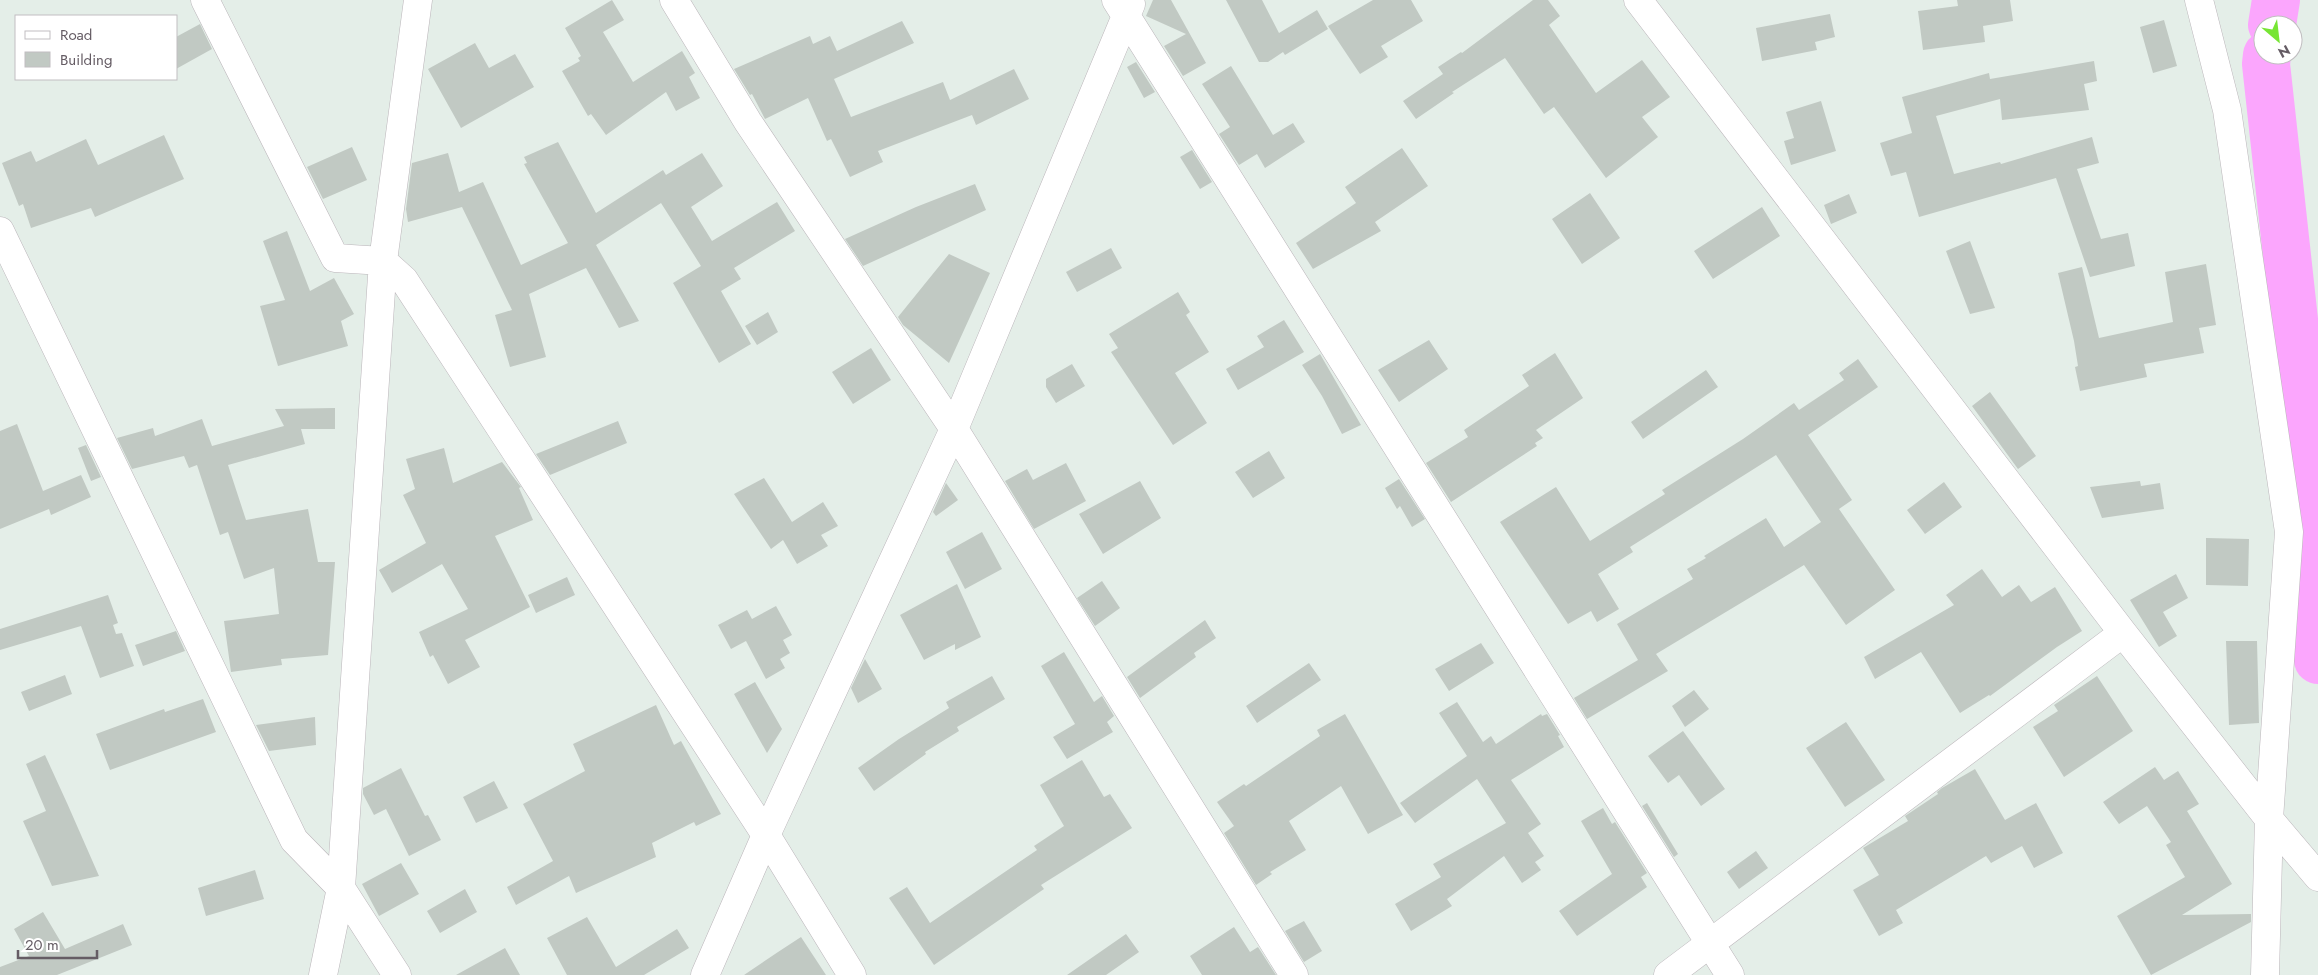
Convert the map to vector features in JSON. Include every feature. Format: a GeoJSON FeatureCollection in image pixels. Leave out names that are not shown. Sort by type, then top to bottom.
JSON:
{"type":"FeatureCollection","features":[{"type":"Feature","properties":{"kind":"street"},"geometry":{"type":"LineString","coordinates":[[205,0],[335,258],[384,261],[404,280],[766,835],[852,975]]}},
{"type":"Feature","properties":{"kind":"street"},"geometry":{"type":"LineString","coordinates":[[323,975],[342,888],[384,261],[418,0]]}},
{"type":"Feature","properties":{"kind":"street"},"geometry":{"type":"LineString","coordinates":[[674,0],[748,122],[954,429],[1294,975]]}},
{"type":"Feature","properties":{"kind":"street"},"geometry":{"type":"LineString","coordinates":[[1638,0],[2123,633],[2269,819],[2315,873]]}},
{"type":"Feature","properties":{"kind":"street"},"geometry":{"type":"LineString","coordinates":[[2199,0],[2226,110],[2290,532],[2269,819],[2265,975]]}},
{"type":"Feature","properties":{"kind":"street"},"geometry":{"type":"LineString","coordinates":[[705,975],[766,835],[954,429],[1125,5]]}},
{"type":"Feature","properties":{"kind":"street"},"geometry":{"type":"LineString","coordinates":[[1125,5],[1730,975]]}},
{"type":"Feature","properties":{"kind":"street"},"geometry":{"type":"LineString","coordinates":[[0,231],[294,840],[342,888],[397,975]]}},
{"type":"Feature","properties":{"kind":"street"},"geometry":{"type":"LineString","coordinates":[[1668,975],[2123,633]]}},
{"type":"Feature","properties":{"kind":"building"},"geometry":{"type":"Polygon","coordinates":[[[612,0],[624,20],[603,32],[633,82],[682,51],[695,73],[689,77],[700,98],[676,111],[666,92],[606,135],[591,114],[588,116],[562,71],[580,61],[578,58],[581,56],[565,28],[612,0]]]}},
{"type":"Feature","properties":{"kind":"building"},"geometry":{"type":"Polygon","coordinates":[[[1153,0],[1171,0],[1206,63],[1183,76],[1164,46],[1186,34],[1146,16],[1153,0]]]}},
{"type":"Feature","properties":{"kind":"building"},"geometry":{"type":"Polygon","coordinates":[[[1226,0],[1262,0],[1279,33],[1317,10],[1328,29],[1285,55],[1283,52],[1268,62],[1259,62],[1226,0]]]}},
{"type":"Feature","properties":{"kind":"building"},"geometry":{"type":"Polygon","coordinates":[[[1373,0],[1411,0],[1423,21],[1381,46],[1388,57],[1360,74],[1328,26],[1373,0]]]}},
{"type":"Feature","properties":{"kind":"building"},"geometry":{"type":"Polygon","coordinates":[[[1533,0],[1548,0],[1560,16],[1549,25],[1596,93],[1642,60],[1670,97],[1642,117],[1658,137],[1606,178],[1554,107],[1544,114],[1505,58],[1452,92],[1454,93],[1416,119],[1403,101],[1443,74],[1438,67],[1462,53],[1533,0]]]}},
{"type":"Feature","properties":{"kind":"building"},"geometry":{"type":"Polygon","coordinates":[[[1957,0],[2010,0],[2013,21],[1983,26],[1985,42],[1923,50],[1918,11],[1958,6],[1957,0]]]}},
{"type":"Feature","properties":{"kind":"building"},"geometry":{"type":"Polygon","coordinates":[[[1830,14],[1835,37],[1815,42],[1817,50],[1762,61],[1756,28],[1830,14]]]}},
{"type":"Feature","properties":{"kind":"building"},"geometry":{"type":"Polygon","coordinates":[[[2164,20],[2177,66],[2153,73],[2140,27],[2164,20]]]}},
{"type":"Feature","properties":{"kind":"building"},"geometry":{"type":"Polygon","coordinates":[[[902,21],[914,43],[834,79],[851,117],[943,82],[950,100],[1014,69],[1029,99],[976,125],[972,115],[878,151],[883,162],[850,177],[831,139],[827,141],[808,98],[765,119],[752,94],[750,95],[734,69],[810,36],[813,44],[830,36],[837,51],[902,21]]]}},
{"type":"Feature","properties":{"kind":"building"},"geometry":{"type":"Polygon","coordinates":[[[200,24],[212,49],[178,68],[178,36],[200,24]]]}},
{"type":"Feature","properties":{"kind":"building"},"geometry":{"type":"Polygon","coordinates":[[[475,43],[489,68],[515,54],[534,87],[461,128],[428,69],[475,43]]]}},
{"type":"Feature","properties":{"kind":"building"},"geometry":{"type":"Polygon","coordinates":[[[2094,61],[2097,81],[2084,84],[2089,110],[2002,120],[2000,99],[1936,116],[1954,174],[2000,162],[2001,164],[2092,137],[2099,163],[2077,169],[2101,239],[2128,233],[2135,266],[2090,277],[2056,178],[1919,217],[1906,172],[1891,176],[1880,143],[1912,133],[1902,97],[1989,73],[1990,79],[2094,61]]]}},
{"type":"Feature","properties":{"kind":"building"},"geometry":{"type":"Polygon","coordinates":[[[1136,62],[1155,92],[1144,98],[1127,67],[1136,62]]]}},
{"type":"Feature","properties":{"kind":"building"},"geometry":{"type":"Polygon","coordinates":[[[1231,66],[1273,135],[1293,123],[1305,142],[1265,168],[1257,154],[1239,165],[1219,134],[1230,127],[1202,84],[1231,66]]]}},
{"type":"Feature","properties":{"kind":"building"},"geometry":{"type":"Polygon","coordinates":[[[1821,101],[1836,151],[1791,165],[1784,141],[1794,138],[1786,112],[1821,101]]]}},
{"type":"Feature","properties":{"kind":"building"},"geometry":{"type":"Polygon","coordinates":[[[164,135],[184,179],[95,217],[91,208],[31,228],[23,204],[19,206],[2,163],[31,151],[36,162],[86,139],[98,165],[164,135]]]}},
{"type":"Feature","properties":{"kind":"building"},"geometry":{"type":"Polygon","coordinates":[[[558,142],[596,213],[663,170],[666,175],[702,153],[723,186],[691,207],[712,241],[777,202],[795,231],[734,268],[741,279],[721,291],[751,344],[719,363],[673,283],[701,266],[661,203],[596,245],[639,321],[619,328],[586,268],[529,294],[546,357],[510,367],[495,315],[512,310],[462,207],[408,222],[406,209],[412,163],[448,153],[459,192],[483,182],[521,265],[568,243],[524,164],[527,163],[524,157],[558,142]]]}},
{"type":"Feature","properties":{"kind":"building"},"geometry":{"type":"Polygon","coordinates":[[[352,147],[367,180],[323,199],[307,167],[352,147]]]}},
{"type":"Feature","properties":{"kind":"building"},"geometry":{"type":"Polygon","coordinates":[[[1402,148],[1428,186],[1375,222],[1381,231],[1313,269],[1296,243],[1356,203],[1345,187],[1402,148]]]}},
{"type":"Feature","properties":{"kind":"building"},"geometry":{"type":"Polygon","coordinates":[[[1192,150],[1212,182],[1200,189],[1180,157],[1192,150]]]}},
{"type":"Feature","properties":{"kind":"building"},"geometry":{"type":"Polygon","coordinates":[[[975,184],[986,210],[863,266],[845,239],[916,207],[975,184]]]}},
{"type":"Feature","properties":{"kind":"building"},"geometry":{"type":"Polygon","coordinates":[[[1590,193],[1620,238],[1582,264],[1552,219],[1590,193]]]}},
{"type":"Feature","properties":{"kind":"building"},"geometry":{"type":"Polygon","coordinates":[[[1849,194],[1857,213],[1831,224],[1824,205],[1849,194]]]}},
{"type":"Feature","properties":{"kind":"building"},"geometry":{"type":"Polygon","coordinates":[[[1762,207],[1780,236],[1713,279],[1694,251],[1762,207]]]}},
{"type":"Feature","properties":{"kind":"building"},"geometry":{"type":"Polygon","coordinates":[[[287,231],[310,291],[334,278],[354,314],[341,321],[348,346],[278,366],[260,306],[285,300],[263,241],[287,231]]]}},
{"type":"Feature","properties":{"kind":"building"},"geometry":{"type":"Polygon","coordinates":[[[1970,241],[1995,308],[1970,314],[1946,251],[1970,241]]]}},
{"type":"Feature","properties":{"kind":"building"},"geometry":{"type":"Polygon","coordinates":[[[1111,248],[1122,268],[1077,292],[1066,272],[1111,248]]]}},
{"type":"Feature","properties":{"kind":"building"},"geometry":{"type":"Polygon","coordinates":[[[949,254],[990,273],[949,363],[903,325],[898,317],[949,254]]]}},
{"type":"Feature","properties":{"kind":"building"},"geometry":{"type":"Polygon","coordinates":[[[2206,264],[2216,325],[2199,328],[2204,353],[2144,364],[2147,377],[2080,391],[2075,367],[2078,366],[2074,341],[2058,273],[2082,267],[2099,338],[2173,322],[2165,272],[2206,264]]]}},
{"type":"Feature","properties":{"kind":"building"},"geometry":{"type":"Polygon","coordinates":[[[1178,292],[1190,312],[1186,315],[1209,352],[1175,373],[1207,423],[1173,445],[1111,352],[1118,348],[1109,334],[1178,292]]]}},
{"type":"Feature","properties":{"kind":"building"},"geometry":{"type":"Polygon","coordinates":[[[768,312],[778,332],[757,345],[745,326],[768,312]]]}},
{"type":"Feature","properties":{"kind":"building"},"geometry":{"type":"Polygon","coordinates":[[[1284,320],[1304,352],[1238,390],[1226,369],[1264,347],[1257,336],[1284,320]]]}},
{"type":"Feature","properties":{"kind":"building"},"geometry":{"type":"Polygon","coordinates":[[[1429,340],[1448,369],[1399,402],[1378,370],[1429,340]]]}},
{"type":"Feature","properties":{"kind":"building"},"geometry":{"type":"Polygon","coordinates":[[[871,348],[891,380],[853,404],[832,372],[871,348]]]}},
{"type":"Feature","properties":{"kind":"building"},"geometry":{"type":"Polygon","coordinates":[[[1555,353],[1583,398],[1536,430],[1543,438],[1535,443],[1537,446],[1451,502],[1426,463],[1468,437],[1464,430],[1529,386],[1522,375],[1555,353]]]}},
{"type":"Feature","properties":{"kind":"building"},"geometry":{"type":"Polygon","coordinates":[[[1320,354],[1361,425],[1342,434],[1322,396],[1302,365],[1320,354]]]}},
{"type":"Feature","properties":{"kind":"building"},"geometry":{"type":"Polygon","coordinates":[[[1858,359],[1878,387],[1808,435],[1852,500],[1839,509],[1895,590],[1846,625],[1804,565],[1656,654],[1668,671],[1587,719],[1574,698],[1638,660],[1617,624],[1693,579],[1687,569],[1706,558],[1704,556],[1766,518],[1784,547],[1821,522],[1776,455],[1630,547],[1633,552],[1598,574],[1619,609],[1597,622],[1591,611],[1568,624],[1500,522],[1556,487],[1590,541],[1665,494],[1662,490],[1743,439],[1794,403],[1799,410],[1844,380],[1839,373],[1858,359]]]}},
{"type":"Feature","properties":{"kind":"building"},"geometry":{"type":"Polygon","coordinates":[[[1072,364],[1085,386],[1056,403],[1046,387],[1046,379],[1072,364]]]}},
{"type":"Feature","properties":{"kind":"building"},"geometry":{"type":"Polygon","coordinates":[[[1706,370],[1718,387],[1643,439],[1631,422],[1706,370]]]}},
{"type":"Feature","properties":{"kind":"building"},"geometry":{"type":"Polygon","coordinates":[[[1990,392],[2036,456],[2018,469],[1972,406],[1990,392]]]}},
{"type":"Feature","properties":{"kind":"building"},"geometry":{"type":"Polygon","coordinates":[[[335,408],[335,429],[301,429],[305,444],[228,465],[246,520],[308,509],[318,562],[335,562],[328,655],[281,659],[282,665],[231,672],[224,621],[279,614],[274,568],[244,579],[228,532],[220,535],[197,465],[189,468],[184,456],[132,469],[117,438],[153,428],[155,436],[202,419],[212,446],[284,426],[275,409],[335,408]]]}},
{"type":"Feature","properties":{"kind":"building"},"geometry":{"type":"Polygon","coordinates":[[[618,421],[627,443],[550,475],[536,454],[618,421]]]}},
{"type":"Feature","properties":{"kind":"building"},"geometry":{"type":"Polygon","coordinates":[[[17,424],[43,491],[81,475],[91,497],[51,515],[49,509],[0,529],[0,431],[17,424]]]}},
{"type":"Feature","properties":{"kind":"building"},"geometry":{"type":"Polygon","coordinates":[[[86,445],[101,477],[91,481],[78,448],[86,445]]]}},
{"type":"Feature","properties":{"kind":"building"},"geometry":{"type":"Polygon","coordinates":[[[444,448],[453,483],[502,462],[521,487],[519,488],[533,520],[495,536],[530,607],[465,640],[480,667],[448,684],[433,655],[430,657],[419,632],[468,609],[442,564],[392,593],[379,570],[426,543],[403,495],[415,489],[406,459],[444,448]]]}},
{"type":"Feature","properties":{"kind":"building"},"geometry":{"type":"Polygon","coordinates":[[[1269,451],[1285,478],[1253,498],[1235,472],[1269,451]]]}},
{"type":"Feature","properties":{"kind":"building"},"geometry":{"type":"Polygon","coordinates":[[[1066,463],[1086,501],[1034,529],[1005,481],[1027,469],[1033,480],[1066,463]]]}},
{"type":"Feature","properties":{"kind":"building"},"geometry":{"type":"Polygon","coordinates":[[[764,478],[792,522],[823,502],[838,526],[821,535],[828,546],[797,564],[783,540],[771,549],[734,494],[764,478]]]}},
{"type":"Feature","properties":{"kind":"building"},"geometry":{"type":"Polygon","coordinates":[[[1399,479],[1425,519],[1412,527],[1400,506],[1397,509],[1385,488],[1399,479]]]}},
{"type":"Feature","properties":{"kind":"building"},"geometry":{"type":"Polygon","coordinates":[[[1140,481],[1161,518],[1103,554],[1079,514],[1140,481]]]}},
{"type":"Feature","properties":{"kind":"building"},"geometry":{"type":"Polygon","coordinates":[[[2140,481],[2141,486],[2160,483],[2164,509],[2102,518],[2090,487],[2140,481]]]}},
{"type":"Feature","properties":{"kind":"building"},"geometry":{"type":"Polygon","coordinates":[[[1944,482],[1962,507],[1925,534],[1907,510],[1944,482]]]}},
{"type":"Feature","properties":{"kind":"building"},"geometry":{"type":"Polygon","coordinates":[[[946,483],[958,500],[936,516],[933,512],[946,483]]]}},
{"type":"Feature","properties":{"kind":"building"},"geometry":{"type":"Polygon","coordinates":[[[982,532],[1002,569],[965,589],[946,552],[982,532]]]}},
{"type":"Feature","properties":{"kind":"building"},"geometry":{"type":"Polygon","coordinates":[[[2206,538],[2249,539],[2248,586],[2206,585],[2206,538]]]}},
{"type":"Feature","properties":{"kind":"building"},"geometry":{"type":"Polygon","coordinates":[[[1982,569],[2002,597],[2019,585],[2031,602],[2055,587],[2082,631],[1990,696],[1960,713],[1921,652],[1875,679],[1864,657],[1954,605],[1946,595],[1982,569]]]}},
{"type":"Feature","properties":{"kind":"building"},"geometry":{"type":"Polygon","coordinates":[[[2176,574],[2188,598],[2163,612],[2177,636],[2159,647],[2130,600],[2176,574]]]}},
{"type":"Feature","properties":{"kind":"building"},"geometry":{"type":"Polygon","coordinates":[[[567,577],[575,595],[536,613],[528,595],[567,577]]]}},
{"type":"Feature","properties":{"kind":"building"},"geometry":{"type":"Polygon","coordinates":[[[1102,581],[1120,608],[1095,626],[1077,598],[1102,581]]]}},
{"type":"Feature","properties":{"kind":"building"},"geometry":{"type":"Polygon","coordinates":[[[957,584],[981,637],[955,650],[955,644],[924,660],[900,615],[957,584]]]}},
{"type":"Feature","properties":{"kind":"building"},"geometry":{"type":"Polygon","coordinates":[[[108,595],[118,623],[113,625],[116,634],[122,633],[134,666],[100,678],[81,626],[0,650],[0,629],[108,595]]]}},
{"type":"Feature","properties":{"kind":"building"},"geometry":{"type":"Polygon","coordinates":[[[776,606],[792,635],[783,640],[790,653],[780,659],[785,668],[766,679],[746,641],[731,649],[718,625],[747,610],[752,619],[776,606]]]}},
{"type":"Feature","properties":{"kind":"building"},"geometry":{"type":"Polygon","coordinates":[[[1205,620],[1216,638],[1194,653],[1196,657],[1140,698],[1127,677],[1205,620]]]}},
{"type":"Feature","properties":{"kind":"building"},"geometry":{"type":"Polygon","coordinates":[[[176,631],[185,651],[143,666],[135,645],[176,631]]]}},
{"type":"Feature","properties":{"kind":"building"},"geometry":{"type":"Polygon","coordinates":[[[2226,641],[2257,641],[2259,723],[2229,725],[2226,641]]]}},
{"type":"Feature","properties":{"kind":"building"},"geometry":{"type":"Polygon","coordinates":[[[1481,643],[1494,663],[1449,691],[1435,669],[1481,643]]]}},
{"type":"Feature","properties":{"kind":"building"},"geometry":{"type":"Polygon","coordinates":[[[1064,652],[1094,702],[1102,696],[1114,716],[1107,722],[1113,732],[1067,759],[1053,737],[1075,724],[1041,666],[1064,652]]]}},
{"type":"Feature","properties":{"kind":"building"},"geometry":{"type":"Polygon","coordinates":[[[865,659],[882,689],[858,703],[851,688],[865,659]]]}},
{"type":"Feature","properties":{"kind":"building"},"geometry":{"type":"Polygon","coordinates":[[[1309,663],[1321,680],[1257,723],[1246,706],[1309,663]]]}},
{"type":"Feature","properties":{"kind":"building"},"geometry":{"type":"Polygon","coordinates":[[[65,675],[72,694],[29,711],[21,692],[65,675]]]}},
{"type":"Feature","properties":{"kind":"building"},"geometry":{"type":"Polygon","coordinates":[[[992,676],[1005,699],[957,727],[959,731],[925,752],[926,754],[874,791],[858,768],[899,739],[949,708],[946,702],[992,676]]]}},
{"type":"Feature","properties":{"kind":"building"},"geometry":{"type":"Polygon","coordinates":[[[2097,676],[2133,731],[2064,777],[2033,727],[2058,711],[2054,705],[2097,676]]]}},
{"type":"Feature","properties":{"kind":"building"},"geometry":{"type":"Polygon","coordinates":[[[755,682],[782,729],[767,753],[734,694],[755,682]]]}},
{"type":"Feature","properties":{"kind":"building"},"geometry":{"type":"Polygon","coordinates":[[[1694,690],[1709,709],[1685,727],[1672,706],[1694,690]]]}},
{"type":"Feature","properties":{"kind":"building"},"geometry":{"type":"Polygon","coordinates":[[[203,699],[216,732],[110,770],[96,734],[164,709],[165,712],[203,699]]]}},
{"type":"Feature","properties":{"kind":"building"},"geometry":{"type":"Polygon","coordinates":[[[1457,702],[1483,742],[1491,736],[1496,744],[1541,714],[1542,716],[1547,714],[1560,735],[1558,736],[1564,747],[1511,780],[1541,824],[1528,833],[1544,856],[1535,862],[1541,870],[1522,883],[1504,856],[1447,899],[1452,906],[1411,931],[1395,904],[1441,877],[1433,864],[1506,823],[1477,779],[1415,823],[1400,803],[1467,756],[1439,713],[1457,702]]]}},
{"type":"Feature","properties":{"kind":"building"},"geometry":{"type":"Polygon","coordinates":[[[656,705],[674,745],[681,741],[721,814],[696,826],[694,822],[652,843],[656,857],[576,893],[569,876],[516,905],[507,887],[553,861],[523,804],[585,771],[573,744],[656,705]]]}},
{"type":"Feature","properties":{"kind":"building"},"geometry":{"type":"Polygon","coordinates":[[[1345,714],[1403,815],[1368,834],[1341,786],[1289,821],[1306,850],[1270,872],[1272,874],[1256,885],[1224,833],[1234,826],[1217,802],[1244,784],[1246,786],[1320,736],[1317,730],[1345,714]]]}},
{"type":"Feature","properties":{"kind":"building"},"geometry":{"type":"Polygon","coordinates":[[[315,717],[316,745],[269,751],[256,725],[315,717]]]}},
{"type":"Feature","properties":{"kind":"building"},"geometry":{"type":"Polygon","coordinates":[[[1846,722],[1885,780],[1845,807],[1806,748],[1846,722]]]}},
{"type":"Feature","properties":{"kind":"building"},"geometry":{"type":"Polygon","coordinates":[[[1683,731],[1725,789],[1701,806],[1679,775],[1668,783],[1648,756],[1683,731]]]}},
{"type":"Feature","properties":{"kind":"building"},"geometry":{"type":"Polygon","coordinates":[[[45,755],[99,876],[52,886],[23,821],[46,811],[26,764],[45,755]]]}},
{"type":"Feature","properties":{"kind":"building"},"geometry":{"type":"Polygon","coordinates":[[[1082,760],[1104,797],[1110,794],[1132,828],[1041,885],[1044,889],[934,965],[889,898],[907,887],[930,923],[1037,850],[1034,846],[1064,826],[1040,785],[1082,760]]]}},
{"type":"Feature","properties":{"kind":"building"},"geometry":{"type":"Polygon","coordinates":[[[2155,767],[2164,780],[2178,771],[2199,804],[2187,811],[2232,884],[2182,915],[2251,914],[2251,922],[2151,975],[2117,916],[2185,877],[2166,845],[2171,842],[2147,806],[2119,824],[2103,802],[2155,767]]]}},
{"type":"Feature","properties":{"kind":"building"},"geometry":{"type":"Polygon","coordinates":[[[401,768],[425,816],[428,815],[441,840],[409,856],[386,809],[374,815],[363,794],[363,788],[401,768]]]}},
{"type":"Feature","properties":{"kind":"building"},"geometry":{"type":"Polygon","coordinates":[[[1975,769],[2005,820],[2036,803],[2063,853],[2034,868],[2022,846],[1991,863],[1986,856],[1896,910],[1903,923],[1879,936],[1853,890],[1879,875],[1863,848],[1908,821],[1905,816],[1938,794],[1937,792],[1942,788],[1975,769]]]}},
{"type":"Feature","properties":{"kind":"building"},"geometry":{"type":"Polygon","coordinates":[[[494,781],[508,808],[476,823],[463,797],[494,781]]]}},
{"type":"Feature","properties":{"kind":"building"},"geometry":{"type":"Polygon","coordinates":[[[1647,803],[1678,854],[1674,857],[1642,806],[1647,803]]]}},
{"type":"Feature","properties":{"kind":"building"},"geometry":{"type":"Polygon","coordinates":[[[1603,808],[1612,824],[1615,822],[1647,873],[1641,877],[1647,887],[1577,936],[1559,911],[1612,874],[1581,821],[1603,808]]]}},
{"type":"Feature","properties":{"kind":"building"},"geometry":{"type":"Polygon","coordinates":[[[1756,851],[1768,868],[1739,889],[1727,872],[1756,851]]]}},
{"type":"Feature","properties":{"kind":"building"},"geometry":{"type":"Polygon","coordinates":[[[401,863],[419,894],[379,916],[362,884],[401,863]]]}},
{"type":"Feature","properties":{"kind":"building"},"geometry":{"type":"Polygon","coordinates":[[[255,870],[264,899],[206,916],[198,888],[255,870]]]}},
{"type":"Feature","properties":{"kind":"building"},"geometry":{"type":"Polygon","coordinates":[[[465,889],[477,912],[440,933],[427,911],[465,889]]]}},
{"type":"Feature","properties":{"kind":"building"},"geometry":{"type":"Polygon","coordinates":[[[43,912],[65,949],[123,924],[132,945],[57,975],[0,975],[0,967],[29,956],[14,929],[43,912]]]}},
{"type":"Feature","properties":{"kind":"building"},"geometry":{"type":"Polygon","coordinates":[[[587,917],[616,967],[677,929],[689,948],[644,975],[567,975],[547,938],[587,917]]]}},
{"type":"Feature","properties":{"kind":"building"},"geometry":{"type":"Polygon","coordinates":[[[1304,921],[1322,951],[1304,962],[1285,931],[1304,921]]]}},
{"type":"Feature","properties":{"kind":"building"},"geometry":{"type":"Polygon","coordinates":[[[1234,927],[1250,952],[1258,947],[1276,975],[1202,975],[1190,956],[1234,927]]]}},
{"type":"Feature","properties":{"kind":"building"},"geometry":{"type":"Polygon","coordinates":[[[1126,934],[1139,952],[1106,975],[1067,975],[1126,934]]]}},
{"type":"Feature","properties":{"kind":"building"},"geometry":{"type":"Polygon","coordinates":[[[801,937],[826,975],[744,975],[778,952],[801,937]]]}},
{"type":"Feature","properties":{"kind":"building"},"geometry":{"type":"Polygon","coordinates":[[[505,948],[520,975],[456,975],[505,948]]]}},
{"type":"Feature","properties":{"kind":"waterway"},"geometry":{"type":"LineString","coordinates":[[2274,15],[2276,0]]}},
{"type":"Feature","properties":{"kind":"waterway"},"geometry":{"type":"LineString","coordinates":[[2266,65],[2295,329],[2318,660]]}}]}
